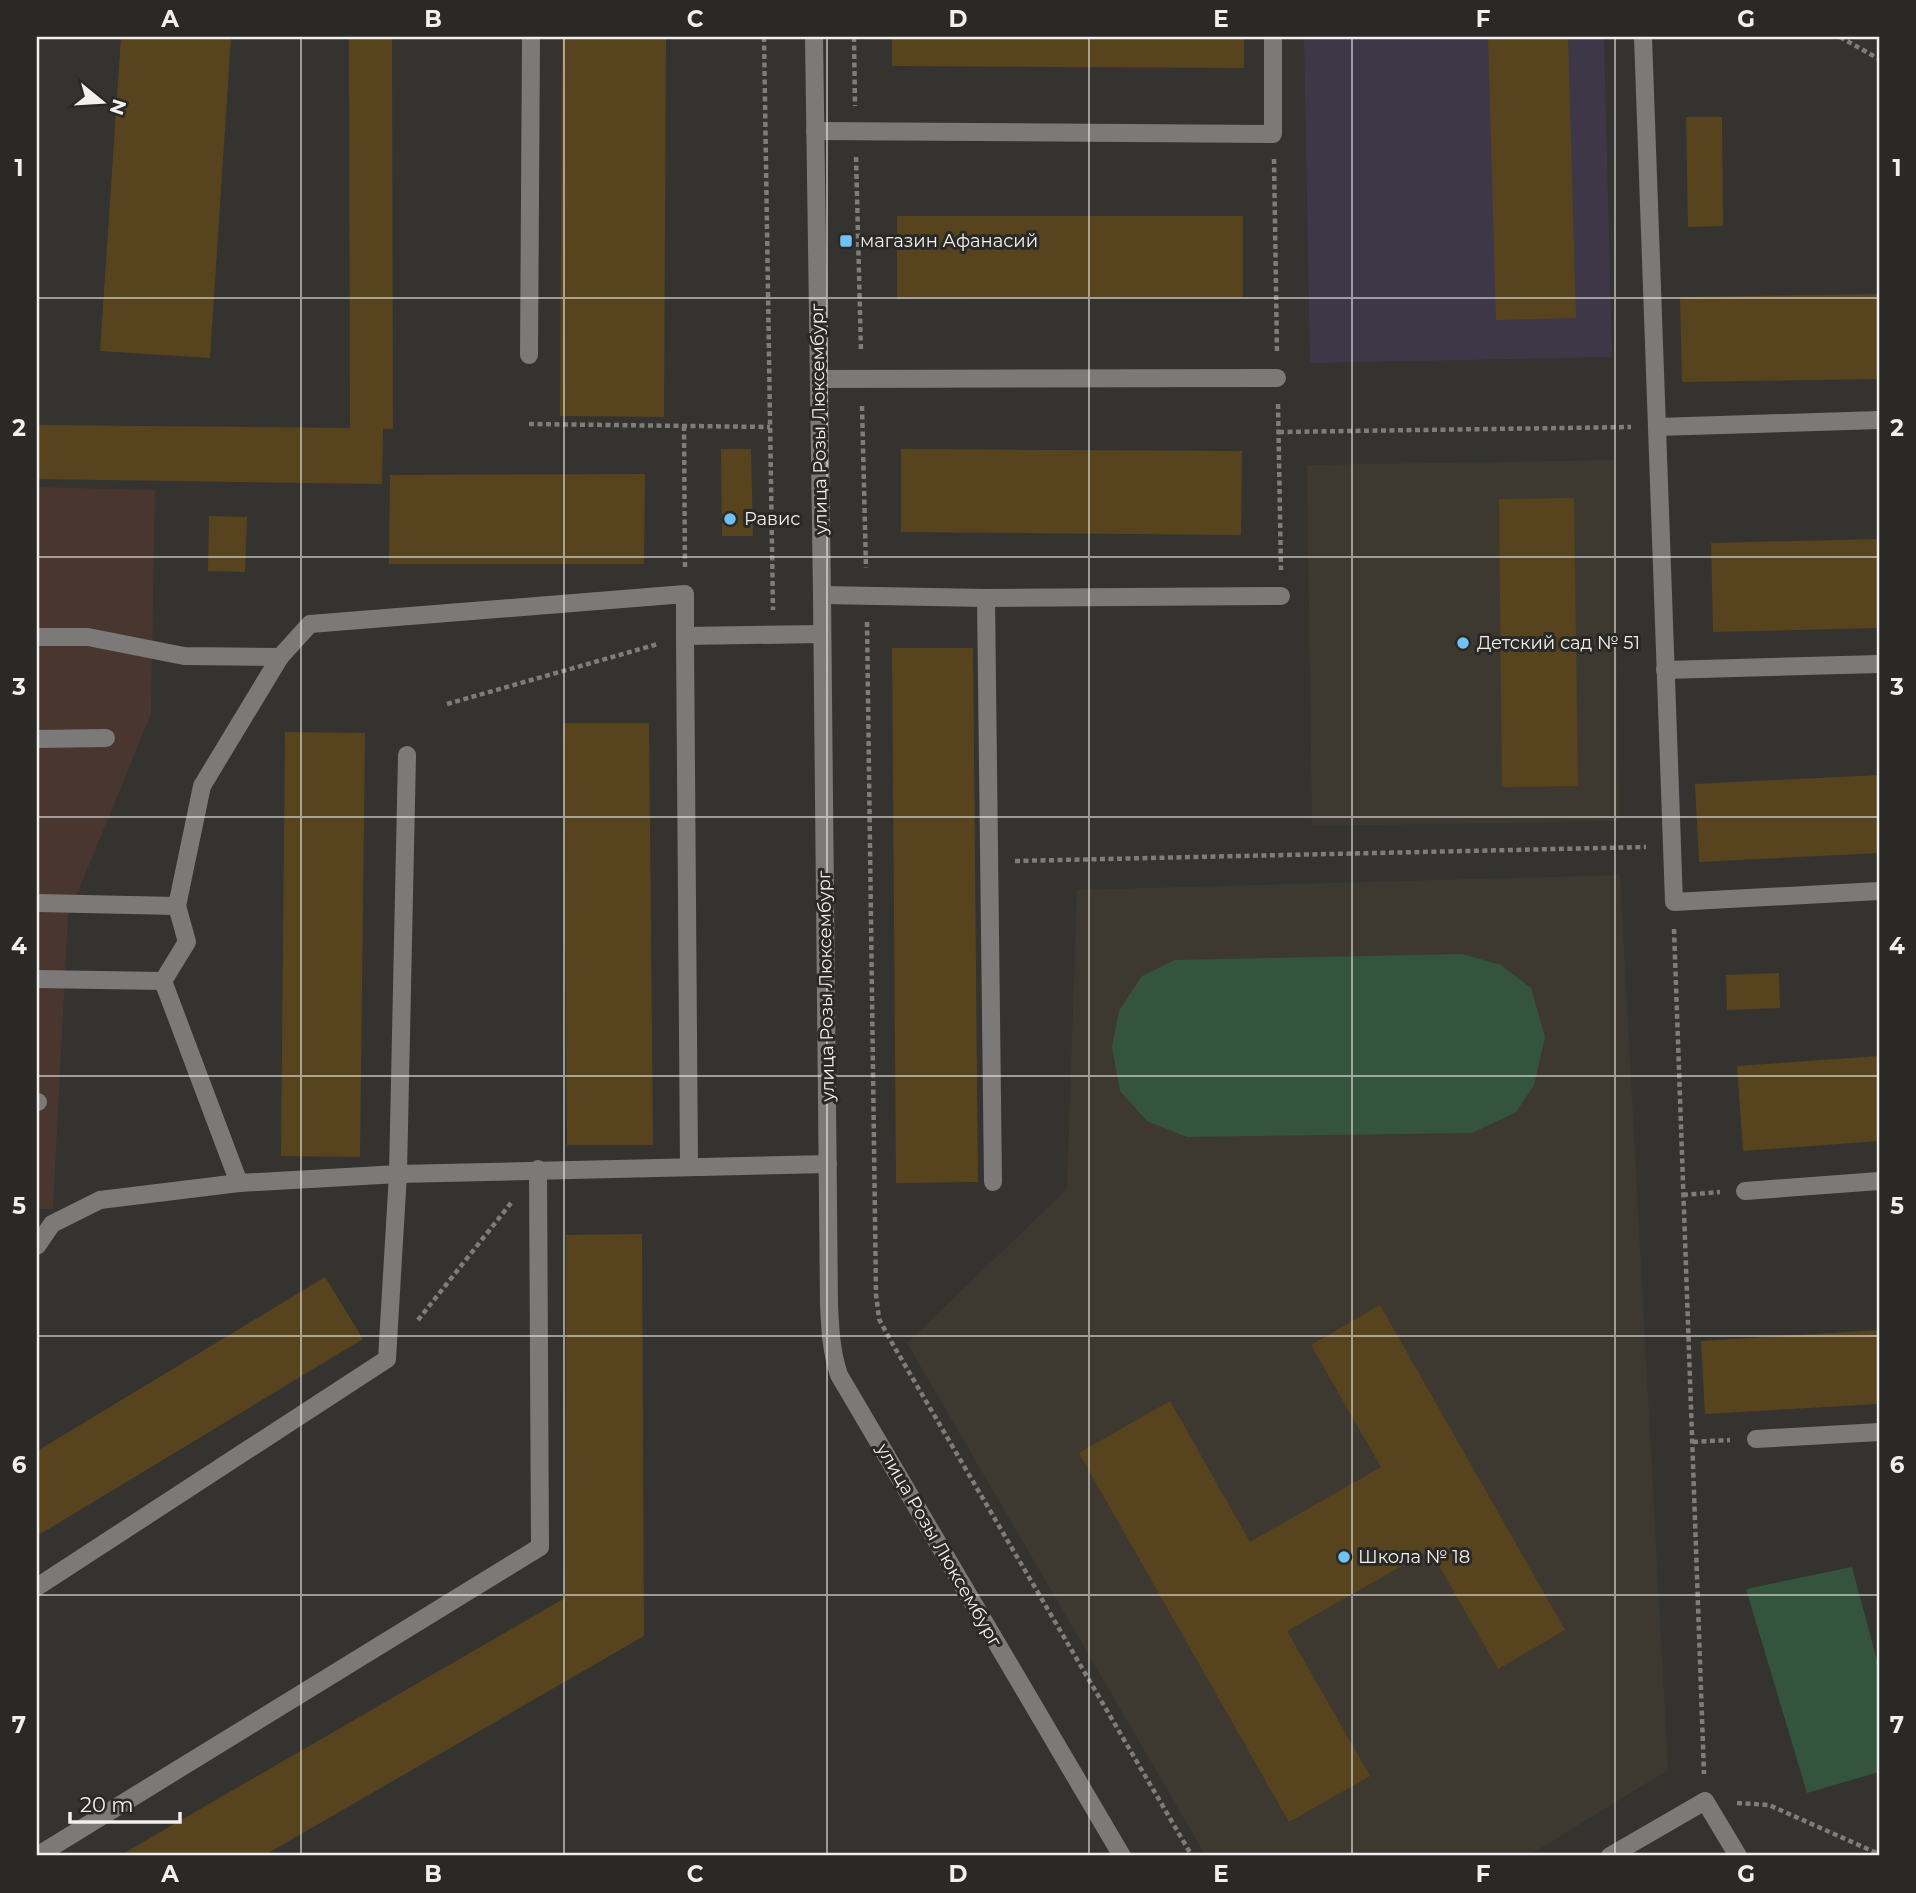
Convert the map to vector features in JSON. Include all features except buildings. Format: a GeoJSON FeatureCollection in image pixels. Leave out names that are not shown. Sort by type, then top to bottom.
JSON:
{"type":"FeatureCollection","features":[{"type":"Feature","properties":{"kind":"street"},"geometry":{"type":"LineString","coordinates":[[529,355],[531,37]]}},
{"type":"Feature","properties":{"kind":"street","name":"улица Розы Люксембург"},"geometry":{"type":"LineString","coordinates":[[814,37],[830,1324],[834,1359],[839,1375],[1122,1856]]}},
{"type":"Feature","properties":{"kind":"street"},"geometry":{"type":"LineString","coordinates":[[815,131],[1273,134],[1273,37]]}},
{"type":"Feature","properties":{"kind":"street"},"geometry":{"type":"LineString","coordinates":[[1643,37],[1674,902],[1879,891]]}},
{"type":"Feature","properties":{"kind":"street"},"geometry":{"type":"LineString","coordinates":[[819,379],[1278,378]]}},
{"type":"Feature","properties":{"kind":"street"},"geometry":{"type":"LineString","coordinates":[[1657,427],[1879,420]]}},
{"type":"Feature","properties":{"kind":"street"},"geometry":{"type":"LineString","coordinates":[[163,981],[187,942],[177,906],[202,786],[280,657],[310,624],[685,594],[689,1167]]}},
{"type":"Feature","properties":{"kind":"street"},"geometry":{"type":"LineString","coordinates":[[822,595],[986,598],[1282,596]]}},
{"type":"Feature","properties":{"kind":"street"},"geometry":{"type":"LineString","coordinates":[[986,598],[993,1181]]}},
{"type":"Feature","properties":{"kind":"street"},"geometry":{"type":"LineString","coordinates":[[685,636],[822,634]]}},
{"type":"Feature","properties":{"kind":"street"},"geometry":{"type":"LineString","coordinates":[[37,637],[88,637],[184,656],[280,657]]}},
{"type":"Feature","properties":{"kind":"street"},"geometry":{"type":"LineString","coordinates":[[1665,670],[1879,664]]}},
{"type":"Feature","properties":{"kind":"street"},"geometry":{"type":"LineString","coordinates":[[37,739],[106,738]]}},
{"type":"Feature","properties":{"kind":"street"},"geometry":{"type":"LineString","coordinates":[[37,1587],[387,1359],[398,1174],[407,755]]}},
{"type":"Feature","properties":{"kind":"street"},"geometry":{"type":"LineString","coordinates":[[37,903],[177,906]]}},
{"type":"Feature","properties":{"kind":"street"},"geometry":{"type":"LineString","coordinates":[[37,979],[163,981]]}},
{"type":"Feature","properties":{"kind":"street"},"geometry":{"type":"LineString","coordinates":[[163,981],[239,1183]]}},
{"type":"Feature","properties":{"kind":"street"},"geometry":{"type":"LineString","coordinates":[[37,1246],[44,1224],[100,1200],[239,1183],[398,1174],[828,1164]]}},
{"type":"Feature","properties":{"kind":"street"},"geometry":{"type":"LineString","coordinates":[[37,1856],[540,1547],[538,1170]]}},
{"type":"Feature","properties":{"kind":"street"},"geometry":{"type":"LineString","coordinates":[[1745,1191],[1879,1181]]}},
{"type":"Feature","properties":{"kind":"street"},"geometry":{"type":"LineString","coordinates":[[1756,1439],[1879,1432]]}},
{"type":"Feature","properties":{"kind":"street"},"geometry":{"type":"LineString","coordinates":[[1610,1856],[1705,1801],[1738,1856]]}},
{"type":"Feature","properties":{"kind":"path"},"geometry":{"type":"LineString","coordinates":[[764,37],[774,635]]}},
{"type":"Feature","properties":{"kind":"path"},"geometry":{"type":"LineString","coordinates":[[854,37],[878,1314],[892,1343],[1192,1856]]}},
{"type":"Feature","properties":{"kind":"path"},"geometry":{"type":"LineString","coordinates":[[1840,37],[1879,59]]}},
{"type":"Feature","properties":{"kind":"path"},"geometry":{"type":"LineString","coordinates":[[529,424],[770,427]]}},
{"type":"Feature","properties":{"kind":"path"},"geometry":{"type":"LineString","coordinates":[[684,426],[685,594]]}},
{"type":"Feature","properties":{"kind":"path"},"geometry":{"type":"LineString","coordinates":[[1279,432],[1657,427]]}},
{"type":"Feature","properties":{"kind":"path"},"geometry":{"type":"LineString","coordinates":[[447,704],[685,636]]}},
{"type":"Feature","properties":{"kind":"path"},"geometry":{"type":"LineString","coordinates":[[989,862],[1672,846]]}},
{"type":"Feature","properties":{"kind":"path"},"geometry":{"type":"LineString","coordinates":[[1674,902],[1705,1801],[1769,1805],[1879,1854]]}},
{"type":"Feature","properties":{"kind":"path"},"geometry":{"type":"LineString","coordinates":[[387,1359],[538,1170]]}},
{"type":"Feature","properties":{"kind":"path"},"geometry":{"type":"LineString","coordinates":[[1683,1195],[1745,1191]]}},
{"type":"Feature","properties":{"kind":"path"},"geometry":{"type":"LineString","coordinates":[[1693,1442],[1756,1439]]}},
{"type":"Feature","properties":{"kind":"shaded area"},"geometry":{"type":"Polygon","coordinates":[[[1304,37],[1604,37],[1612,357],[1310,363],[1304,37]]]}},
{"type":"Feature","properties":{"kind":"shaded area","name":"Детский сад № 51"},"geometry":{"type":"Polygon","coordinates":[[[1614,460],[1619,821],[1312,826],[1307,465],[1614,460]]]}},
{"type":"Feature","properties":{"kind":"shaded area"},"geometry":{"type":"Polygon","coordinates":[[[37,487],[155,490],[151,714],[68,916],[53,1209],[37,1209],[37,487]]]}},
{"type":"Feature","properties":{"kind":"shaded area","name":"Школа № 18"},"geometry":{"type":"Polygon","coordinates":[[[1620,875],[1668,1770],[1528,1856],[1206,1856],[907,1343],[1067,1189],[1077,890],[1620,875]]]}},
{"type":"Feature","properties":{"kind":"green space"},"geometry":{"type":"Polygon","coordinates":[[[1462,954],[1501,965],[1531,988],[1545,1037],[1534,1085],[1516,1112],[1472,1133],[1187,1137],[1147,1121],[1120,1091],[1112,1047],[1119,1011],[1142,976],[1175,960],[1462,954]]]}},
{"type":"Feature","properties":{"kind":"green space"},"geometry":{"type":"Polygon","coordinates":[[[1852,1567],[1879,1668],[1879,1772],[1807,1793],[1746,1589],[1852,1567]]]}},
{"type":"Feature","properties":{"kind":"place","name":"магазин Афанасий"},"geometry":{"type":"Point","coordinates":[846,241]}},
{"type":"Feature","properties":{"kind":"place","name":"Равис"},"geometry":{"type":"Point","coordinates":[730,519]}},
{"type":"Feature","properties":{"kind":"place","name":"Детский сад № 51"},"geometry":{"type":"Point","coordinates":[1463,643]}},
{"type":"Feature","properties":{"kind":"place","name":"Школа № 18"},"geometry":{"type":"Point","coordinates":[1344,1557]}}]}
